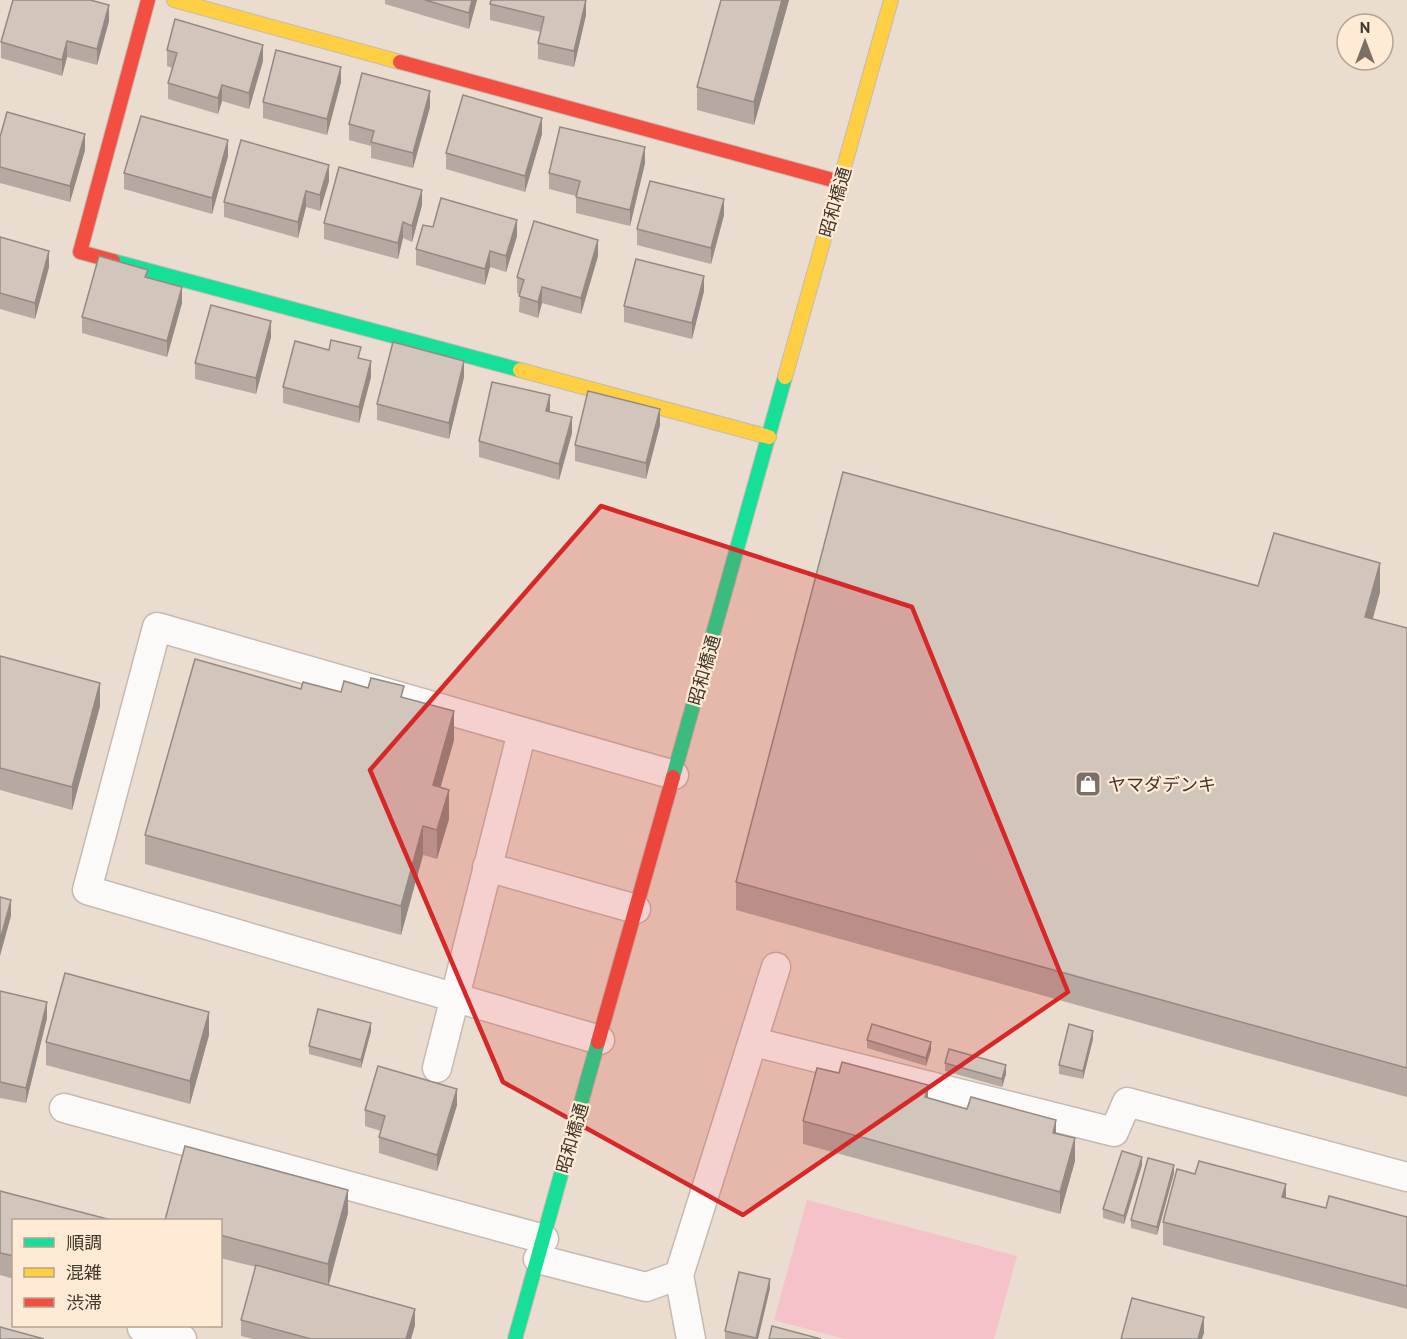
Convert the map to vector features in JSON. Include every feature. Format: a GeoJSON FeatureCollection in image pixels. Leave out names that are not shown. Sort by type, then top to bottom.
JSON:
{"type":"FeatureCollection","features":[{"type":"Feature","properties":{"kind":"street"},"geometry":{"type":"LineString","coordinates":[[148,0],[80,252],[769,437]]}},
{"type":"Feature","properties":{"kind":"street"},"geometry":{"type":"LineString","coordinates":[[174,0],[840,182]]}},
{"type":"Feature","properties":{"kind":"street","name":"昭和橋通"},"geometry":{"type":"LineString","coordinates":[[515,1339],[891,0]]}},
{"type":"Feature","properties":{"kind":"lane"},"geometry":{"type":"LineString","coordinates":[[600,1040],[87,890],[157,627],[674,775]]}},
{"type":"Feature","properties":{"kind":"lane"},"geometry":{"type":"LineString","coordinates":[[437,1068],[522,732]]}},
{"type":"Feature","properties":{"kind":"lane"},"geometry":{"type":"LineString","coordinates":[[488,867],[636,909]]}},
{"type":"Feature","properties":{"kind":"lane"},"geometry":{"type":"LineString","coordinates":[[691,1339],[679,1275],[776,967]]}},
{"type":"Feature","properties":{"kind":"lane"},"geometry":{"type":"LineString","coordinates":[[754,1042],[1114,1132],[1127,1102],[1407,1176]]}},
{"type":"Feature","properties":{"kind":"lane"},"geometry":{"type":"LineString","coordinates":[[64,1108],[541,1249],[646,1287],[679,1275]]}},
{"type":"Feature","properties":{"kind":"lane"},"geometry":{"type":"LineString","coordinates":[[142,1328],[182,1339]]}},
{"type":"Feature","properties":{"kind":"highlighted area"},"geometry":{"type":"Polygon","coordinates":[[[601,506],[912,607],[1068,992],[743,1215],[503,1082],[370,770],[601,506]]]}},
{"type":"Feature","properties":{"kind":"shaded area"},"geometry":{"type":"Polygon","coordinates":[[[807,1200],[1017,1256],[994,1339],[845,1339],[774,1320],[807,1200]]]}},
{"type":"Feature","properties":{"kind":"building"},"geometry":{"type":"Polygon","coordinates":[[[13,0],[90,0],[109,5],[97,49],[67,41],[62,60],[1,42],[13,0]]]}},
{"type":"Feature","properties":{"kind":"building"},"geometry":{"type":"Polygon","coordinates":[[[425,0],[472,0],[469,13],[425,0]]]}},
{"type":"Feature","properties":{"kind":"building"},"geometry":{"type":"Polygon","coordinates":[[[491,0],[586,0],[574,51],[538,43],[544,17],[490,4],[491,0]]]}},
{"type":"Feature","properties":{"kind":"building"},"geometry":{"type":"Polygon","coordinates":[[[721,0],[782,0],[754,102],[697,87],[721,0]]]}},
{"type":"Feature","properties":{"kind":"building"},"geometry":{"type":"Polygon","coordinates":[[[175,19],[263,45],[249,93],[222,85],[218,98],[168,83],[177,53],[167,50],[175,19]]]}},
{"type":"Feature","properties":{"kind":"building"},"geometry":{"type":"Polygon","coordinates":[[[276,50],[341,67],[327,119],[263,102],[276,50]]]}},
{"type":"Feature","properties":{"kind":"building"},"geometry":{"type":"Polygon","coordinates":[[[362,73],[430,91],[413,153],[371,142],[374,131],[349,124],[362,73]]]}},
{"type":"Feature","properties":{"kind":"building"},"geometry":{"type":"Polygon","coordinates":[[[463,95],[542,118],[525,176],[446,153],[463,95]]]}},
{"type":"Feature","properties":{"kind":"building"},"geometry":{"type":"Polygon","coordinates":[[[7,112],[85,134],[70,186],[0,167],[0,137],[7,112]]]}},
{"type":"Feature","properties":{"kind":"building"},"geometry":{"type":"Polygon","coordinates":[[[141,116],[228,140],[212,198],[124,173],[141,116]]]}},
{"type":"Feature","properties":{"kind":"building"},"geometry":{"type":"Polygon","coordinates":[[[560,127],[645,147],[630,210],[576,197],[580,181],[549,173],[560,127]]]}},
{"type":"Feature","properties":{"kind":"building"},"geometry":{"type":"Polygon","coordinates":[[[241,140],[329,165],[320,195],[306,191],[298,222],[224,202],[241,140]]]}},
{"type":"Feature","properties":{"kind":"building"},"geometry":{"type":"Polygon","coordinates":[[[339,167],[422,190],[412,226],[403,222],[398,243],[324,223],[339,167]]]}},
{"type":"Feature","properties":{"kind":"building"},"geometry":{"type":"Polygon","coordinates":[[[650,181],[724,199],[711,248],[637,229],[650,181]]]}},
{"type":"Feature","properties":{"kind":"building"},"geometry":{"type":"Polygon","coordinates":[[[441,198],[517,220],[506,256],[490,251],[485,269],[416,249],[423,225],[433,227],[441,198]]]}},
{"type":"Feature","properties":{"kind":"building"},"geometry":{"type":"Polygon","coordinates":[[[534,221],[598,240],[581,298],[542,287],[538,302],[519,296],[524,280],[517,277],[534,221]]]}},
{"type":"Feature","properties":{"kind":"building"},"geometry":{"type":"Polygon","coordinates":[[[0,237],[49,251],[35,303],[0,293],[0,237]]]}},
{"type":"Feature","properties":{"kind":"building"},"geometry":{"type":"Polygon","coordinates":[[[99,256],[148,270],[145,277],[182,287],[167,341],[82,317],[99,256]]]}},
{"type":"Feature","properties":{"kind":"building"},"geometry":{"type":"Polygon","coordinates":[[[636,259],[704,276],[692,323],[624,306],[636,259]]]}},
{"type":"Feature","properties":{"kind":"building"},"geometry":{"type":"Polygon","coordinates":[[[211,305],[271,321],[256,378],[195,363],[211,305]]]}},
{"type":"Feature","properties":{"kind":"building"},"geometry":{"type":"Polygon","coordinates":[[[331,340],[361,347],[358,358],[371,361],[359,407],[283,387],[295,341],[329,350],[331,340]]]}},
{"type":"Feature","properties":{"kind":"building"},"geometry":{"type":"Polygon","coordinates":[[[393,342],[464,361],[449,423],[377,404],[393,342]]]}},
{"type":"Feature","properties":{"kind":"building"},"geometry":{"type":"Polygon","coordinates":[[[492,382],[550,395],[546,411],[572,417],[559,464],[479,441],[492,382]]]}},
{"type":"Feature","properties":{"kind":"building"},"geometry":{"type":"Polygon","coordinates":[[[588,391],[660,409],[646,463],[575,445],[588,391]]]}},
{"type":"Feature","properties":{"kind":"building","name":"ヤマダデンキ"},"geometry":{"type":"Polygon","coordinates":[[[843,472],[1258,586],[1274,533],[1380,563],[1365,617],[1407,628],[1407,1068],[736,882],[843,472]]]}},
{"type":"Feature","properties":{"kind":"building"},"geometry":{"type":"Polygon","coordinates":[[[0,656],[100,683],[72,787],[0,768],[0,656]]]}},
{"type":"Feature","properties":{"kind":"building"},"geometry":{"type":"Polygon","coordinates":[[[195,659],[301,689],[303,682],[341,692],[344,681],[368,688],[371,678],[404,686],[401,697],[454,711],[433,785],[449,790],[437,830],[423,826],[401,906],[145,835],[195,659]]]}},
{"type":"Feature","properties":{"kind":"building"},"geometry":{"type":"Polygon","coordinates":[[[0,897],[11,900],[0,940],[0,897]]]}},
{"type":"Feature","properties":{"kind":"building"},"geometry":{"type":"Polygon","coordinates":[[[65,973],[209,1012],[190,1081],[46,1042],[65,973]]]}},
{"type":"Feature","properties":{"kind":"building"},"geometry":{"type":"Polygon","coordinates":[[[0,991],[47,1002],[26,1088],[0,1082],[0,991]]]}},
{"type":"Feature","properties":{"kind":"building"},"geometry":{"type":"Polygon","coordinates":[[[318,1009],[371,1023],[361,1060],[309,1046],[318,1009]]]}},
{"type":"Feature","properties":{"kind":"building"},"geometry":{"type":"Polygon","coordinates":[[[872,1024],[931,1042],[926,1058],[867,1040],[872,1024]]]}},
{"type":"Feature","properties":{"kind":"building"},"geometry":{"type":"Polygon","coordinates":[[[1069,1024],[1093,1031],[1083,1071],[1059,1065],[1069,1024]]]}},
{"type":"Feature","properties":{"kind":"building"},"geometry":{"type":"Polygon","coordinates":[[[949,1049],[1006,1065],[1002,1079],[945,1063],[949,1049]]]}},
{"type":"Feature","properties":{"kind":"building"},"geometry":{"type":"Polygon","coordinates":[[[842,1062],[928,1085],[925,1097],[967,1109],[971,1097],[1056,1120],[1053,1133],[1075,1138],[1060,1192],[803,1121],[817,1068],[839,1073],[842,1062]]]}},
{"type":"Feature","properties":{"kind":"building"},"geometry":{"type":"Polygon","coordinates":[[[378,1066],[457,1089],[437,1155],[379,1137],[385,1116],[365,1110],[378,1066]]]}},
{"type":"Feature","properties":{"kind":"building"},"geometry":{"type":"Polygon","coordinates":[[[185,1146],[348,1190],[328,1264],[222,1236],[222,1219],[165,1219],[185,1146]]]}},
{"type":"Feature","properties":{"kind":"building"},"geometry":{"type":"Polygon","coordinates":[[[1122,1151],[1142,1157],[1124,1216],[1103,1209],[1122,1151]]]}},
{"type":"Feature","properties":{"kind":"building"},"geometry":{"type":"Polygon","coordinates":[[[1148,1158],[1174,1165],[1157,1227],[1131,1220],[1148,1158]]]}},
{"type":"Feature","properties":{"kind":"building"},"geometry":{"type":"Polygon","coordinates":[[[1199,1161],[1286,1184],[1282,1197],[1326,1208],[1329,1196],[1407,1217],[1407,1286],[1163,1222],[1177,1169],[1195,1174],[1199,1161]]]}},
{"type":"Feature","properties":{"kind":"building"},"geometry":{"type":"Polygon","coordinates":[[[0,1191],[107,1219],[12,1219],[12,1256],[0,1253],[0,1191]]]}},
{"type":"Feature","properties":{"kind":"building"},"geometry":{"type":"Polygon","coordinates":[[[256,1265],[415,1309],[406,1339],[311,1339],[241,1320],[256,1265]]]}},
{"type":"Feature","properties":{"kind":"building"},"geometry":{"type":"Polygon","coordinates":[[[739,1272],[770,1279],[756,1338],[725,1331],[739,1272]]]}},
{"type":"Feature","properties":{"kind":"building"},"geometry":{"type":"Polygon","coordinates":[[[1132,1298],[1204,1317],[1198,1339],[1121,1339],[1132,1298]]]}},
{"type":"Feature","properties":{"kind":"building"},"geometry":{"type":"Polygon","coordinates":[[[772,1326],[821,1339],[769,1339],[772,1326]]]}},
{"type":"Feature","properties":{"kind":"building"},"geometry":{"type":"Polygon","coordinates":[[[0,1327],[44,1339],[0,1339],[0,1327]]]}},
{"type":"Feature","properties":{"kind":"traffic: fast"},"geometry":{"type":"LineString","coordinates":[[113,261],[520,370]]}},
{"type":"Feature","properties":{"kind":"traffic: fast"},"geometry":{"type":"LineString","coordinates":[[673,777],[785,377]]}},
{"type":"Feature","properties":{"kind":"traffic: fast"},"geometry":{"type":"LineString","coordinates":[[515,1339],[598,1042]]}},
{"type":"Feature","properties":{"kind":"traffic: slow"},"geometry":{"type":"LineString","coordinates":[[174,0],[400,62]]}},
{"type":"Feature","properties":{"kind":"traffic: slow"},"geometry":{"type":"LineString","coordinates":[[785,377],[891,0]]}},
{"type":"Feature","properties":{"kind":"traffic: slow"},"geometry":{"type":"LineString","coordinates":[[520,370],[769,437]]}},
{"type":"Feature","properties":{"kind":"traffic: jam"},"geometry":{"type":"LineString","coordinates":[[113,261],[80,252],[148,0]]}},
{"type":"Feature","properties":{"kind":"traffic: jam"},"geometry":{"type":"LineString","coordinates":[[400,62],[840,182]]}},
{"type":"Feature","properties":{"kind":"traffic: jam"},"geometry":{"type":"LineString","coordinates":[[598,1042],[673,777]]}},
{"type":"Feature","properties":{"kind":"place","name":"ヤマダデンキ"},"geometry":{"type":"Point","coordinates":[1088,784]}}]}
